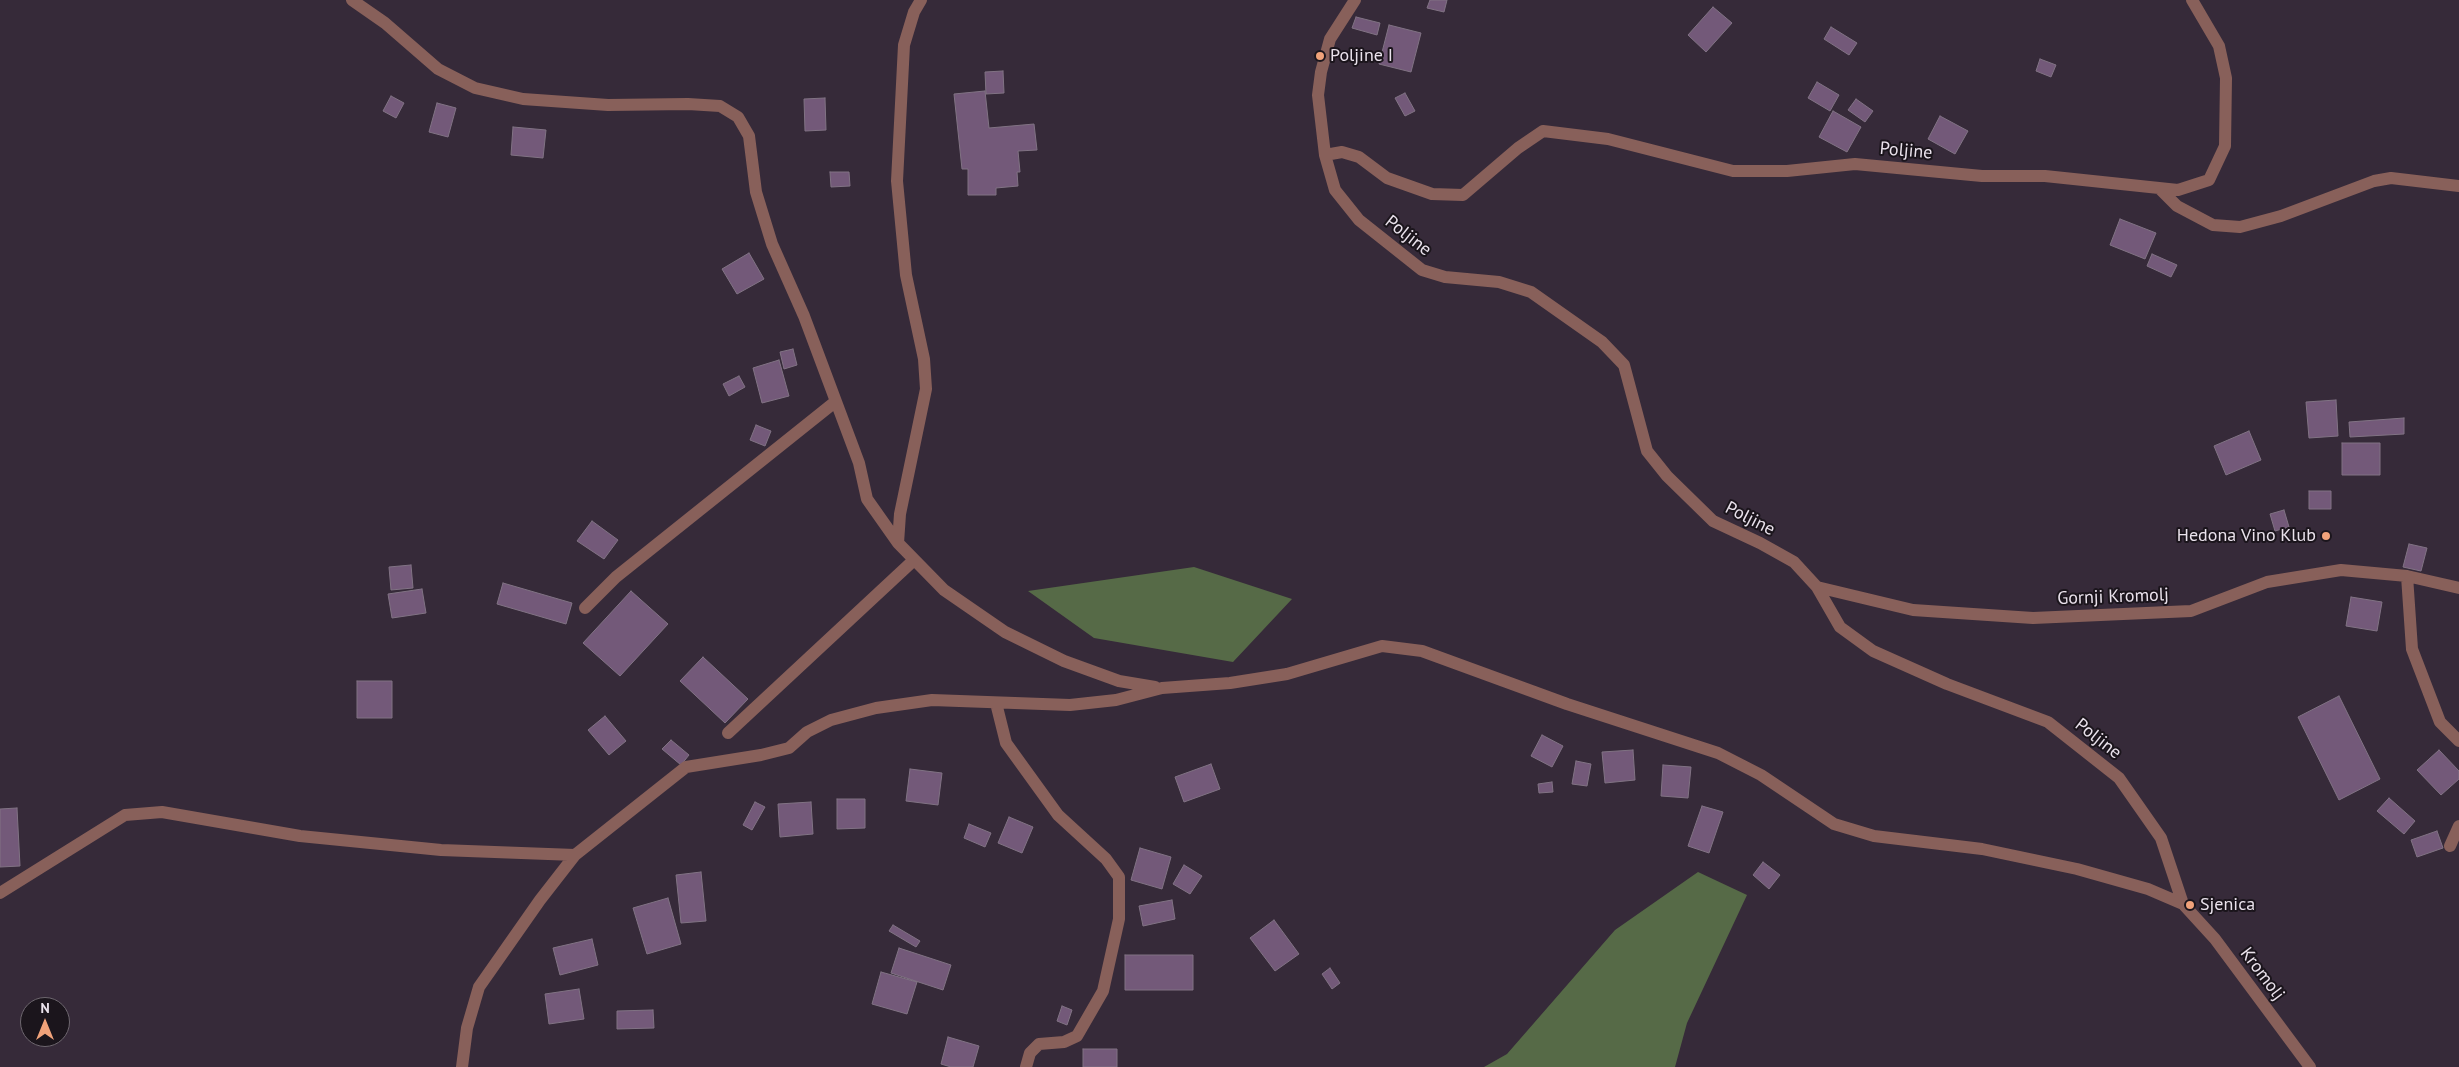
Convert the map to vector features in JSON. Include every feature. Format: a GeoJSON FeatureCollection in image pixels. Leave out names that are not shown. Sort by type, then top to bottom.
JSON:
{"type":"FeatureCollection","features":[{"type":"Feature","properties":{"kind":"street"},"geometry":{"type":"LineString","coordinates":[[352,0],[385,24],[438,69],[475,88],[524,99],[608,105],[688,104],[720,106],[738,117],[749,136],[756,192],[772,244],[804,316],[859,463],[867,499],[898,543],[944,590],[1005,632],[1064,661],[1119,681],[1162,688]]}},
{"type":"Feature","properties":{"kind":"street"},"geometry":{"type":"LineString","coordinates":[[898,543],[902,506],[926,389],[924,358],[906,275],[897,181],[904,45],[914,12],[921,0]]}},
{"type":"Feature","properties":{"kind":"street","name":"Poljine"},"geometry":{"type":"LineString","coordinates":[[1355,0],[1330,40],[1321,72],[1318,95],[1325,155],[1335,190],[1359,220],[1422,270],[1444,277],[1499,282],[1531,292],[1602,342],[1624,365],[1647,451],[1667,476],[1713,521],[1760,543],[1794,562],[1817,587],[1840,627],[1872,651],[1947,684],[2048,722],[2119,778],[2160,838],[2183,904]]}},
{"type":"Feature","properties":{"kind":"street","name":"Poljine"},"geometry":{"type":"LineString","coordinates":[[1325,155],[1342,152],[1359,157],[1388,178],[1432,194],[1463,195],[1518,148],[1543,131],[1608,140],[1733,171],[1787,171],[1855,164],[1982,176],[2045,176],[2178,190],[2209,180],[2225,146],[2226,78],[2219,46],[2192,0]]}},
{"type":"Feature","properties":{"kind":"street"},"geometry":{"type":"LineString","coordinates":[[2160,189],[2177,206],[2213,225],[2240,226],[2281,216],[2374,181],[2391,178],[2459,186]]}},
{"type":"Feature","properties":{"kind":"street"},"geometry":{"type":"LineString","coordinates":[[585,608],[616,577],[835,402]]}},
{"type":"Feature","properties":{"kind":"street"},"geometry":{"type":"LineString","coordinates":[[728,733],[914,560]]}},
{"type":"Feature","properties":{"kind":"street","name":"Gornji Kromolj"},"geometry":{"type":"LineString","coordinates":[[1817,587],[1914,610],[2033,618],[2190,611],[2267,582],[2341,570],[2407,576],[2459,588]]}},
{"type":"Feature","properties":{"kind":"street"},"geometry":{"type":"LineString","coordinates":[[2407,576],[2412,649],[2440,722],[2459,741]]}},
{"type":"Feature","properties":{"kind":"street"},"geometry":{"type":"LineString","coordinates":[[462,1067],[467,1028],[479,987],[540,900],[575,855],[686,766],[762,755],[789,748],[807,732],[831,720],[876,708],[932,700],[1070,705],[1116,700],[1162,688],[1230,683],[1287,674],[1382,646],[1422,651],[1567,704],[1718,753],[1761,775],[1834,824],[1874,836],[1982,849],[2077,869],[2148,890],[2183,904]]}},
{"type":"Feature","properties":{"kind":"street"},"geometry":{"type":"LineString","coordinates":[[996,703],[1006,743],[1058,815],[1106,859],[1120,877],[1119,919],[1103,991],[1076,1036],[1064,1042],[1040,1044],[1030,1053],[1026,1067]]}},
{"type":"Feature","properties":{"kind":"street"},"geometry":{"type":"LineString","coordinates":[[0,893],[125,815],[162,812],[300,836],[441,850],[575,855]]}},
{"type":"Feature","properties":{"kind":"street"},"geometry":{"type":"LineString","coordinates":[[2450,846],[2459,826]]}},
{"type":"Feature","properties":{"kind":"street","name":"Kromolj"},"geometry":{"type":"LineString","coordinates":[[2183,904],[2215,939],[2310,1067]]}},
{"type":"Feature","properties":{"kind":"green space"},"geometry":{"type":"Polygon","coordinates":[[[1194,567],[1292,599],[1233,662],[1094,638],[1028,591],[1194,567]]]}},
{"type":"Feature","properties":{"kind":"green space"},"geometry":{"type":"Polygon","coordinates":[[[1698,872],[1747,895],[1687,1023],[1675,1067],[1484,1067],[1507,1054],[1615,930],[1698,872]]]}},
{"type":"Feature","properties":{"kind":"building"},"geometry":{"type":"Polygon","coordinates":[[[1430,0],[1447,0],[1444,12],[1427,8],[1430,0]]]}},
{"type":"Feature","properties":{"kind":"building"},"geometry":{"type":"Polygon","coordinates":[[[1713,7],[1732,23],[1706,52],[1688,35],[1713,7]]]}},
{"type":"Feature","properties":{"kind":"building"},"geometry":{"type":"Polygon","coordinates":[[[1356,17],[1380,23],[1377,35],[1352,28],[1356,17]]]}},
{"type":"Feature","properties":{"kind":"building"},"geometry":{"type":"Polygon","coordinates":[[[1389,25],[1421,33],[1411,72],[1379,64],[1389,25]]]}},
{"type":"Feature","properties":{"kind":"building"},"geometry":{"type":"Polygon","coordinates":[[[1831,27],[1857,43],[1849,55],[1824,39],[1831,27]]]}},
{"type":"Feature","properties":{"kind":"building"},"geometry":{"type":"Polygon","coordinates":[[[2040,59],[2056,65],[2051,77],[2036,71],[2040,59]]]}},
{"type":"Feature","properties":{"kind":"building"},"geometry":{"type":"Polygon","coordinates":[[[1003,71],[1004,93],[986,94],[985,72],[1003,71]]]}},
{"type":"Feature","properties":{"kind":"building"},"geometry":{"type":"Polygon","coordinates":[[[1817,82],[1839,95],[1830,111],[1808,98],[1817,82]]]}},
{"type":"Feature","properties":{"kind":"building"},"geometry":{"type":"Polygon","coordinates":[[[985,91],[989,128],[1034,124],[1037,150],[1018,151],[1020,172],[1017,172],[1018,186],[996,188],[996,195],[968,195],[968,169],[962,169],[954,94],[985,91]]]}},
{"type":"Feature","properties":{"kind":"building"},"geometry":{"type":"Polygon","coordinates":[[[1405,93],[1415,111],[1405,116],[1395,98],[1405,93]]]}},
{"type":"Feature","properties":{"kind":"building"},"geometry":{"type":"Polygon","coordinates":[[[391,96],[404,103],[396,118],[383,111],[391,96]]]}},
{"type":"Feature","properties":{"kind":"building"},"geometry":{"type":"Polygon","coordinates":[[[825,98],[826,130],[805,131],[804,99],[825,98]]]}},
{"type":"Feature","properties":{"kind":"building"},"geometry":{"type":"Polygon","coordinates":[[[1856,99],[1873,111],[1865,122],[1848,110],[1856,99]]]}},
{"type":"Feature","properties":{"kind":"building"},"geometry":{"type":"Polygon","coordinates":[[[437,103],[456,108],[448,137],[429,132],[437,103]]]}},
{"type":"Feature","properties":{"kind":"building"},"geometry":{"type":"Polygon","coordinates":[[[1833,111],[1861,127],[1847,152],[1819,137],[1833,111]]]}},
{"type":"Feature","properties":{"kind":"building"},"geometry":{"type":"Polygon","coordinates":[[[1940,116],[1968,131],[1955,154],[1928,139],[1940,116]]]}},
{"type":"Feature","properties":{"kind":"building"},"geometry":{"type":"Polygon","coordinates":[[[513,127],[546,130],[543,158],[511,155],[513,127]]]}},
{"type":"Feature","properties":{"kind":"building"},"geometry":{"type":"Polygon","coordinates":[[[830,172],[849,172],[850,186],[831,187],[830,172]]]}},
{"type":"Feature","properties":{"kind":"building"},"geometry":{"type":"Polygon","coordinates":[[[2120,219],[2156,233],[2145,259],[2110,245],[2120,219]]]}},
{"type":"Feature","properties":{"kind":"building"},"geometry":{"type":"Polygon","coordinates":[[[749,253],[764,279],[737,294],[722,269],[749,253]]]}},
{"type":"Feature","properties":{"kind":"building"},"geometry":{"type":"Polygon","coordinates":[[[2152,254],[2177,265],[2171,277],[2147,266],[2152,254]]]}},
{"type":"Feature","properties":{"kind":"building"},"geometry":{"type":"Polygon","coordinates":[[[793,349],[797,365],[784,369],[780,352],[793,349]]]}},
{"type":"Feature","properties":{"kind":"building"},"geometry":{"type":"Polygon","coordinates":[[[779,360],[789,396],[762,403],[753,368],[779,360]]]}},
{"type":"Feature","properties":{"kind":"building"},"geometry":{"type":"Polygon","coordinates":[[[739,376],[745,387],[729,396],[723,384],[739,376]]]}},
{"type":"Feature","properties":{"kind":"building"},"geometry":{"type":"Polygon","coordinates":[[[2336,400],[2338,436],[2309,438],[2306,402],[2336,400]]]}},
{"type":"Feature","properties":{"kind":"building"},"geometry":{"type":"Polygon","coordinates":[[[2404,418],[2404,434],[2350,437],[2349,422],[2404,418]]]}},
{"type":"Feature","properties":{"kind":"building"},"geometry":{"type":"Polygon","coordinates":[[[756,425],[771,431],[765,446],[750,440],[756,425]]]}},
{"type":"Feature","properties":{"kind":"building"},"geometry":{"type":"Polygon","coordinates":[[[2249,431],[2261,460],[2226,475],[2214,446],[2249,431]]]}},
{"type":"Feature","properties":{"kind":"building"},"geometry":{"type":"Polygon","coordinates":[[[2342,443],[2380,443],[2380,475],[2342,475],[2342,443]]]}},
{"type":"Feature","properties":{"kind":"building"},"geometry":{"type":"Polygon","coordinates":[[[2309,491],[2331,491],[2331,509],[2309,509],[2309,491]]]}},
{"type":"Feature","properties":{"kind":"building"},"geometry":{"type":"Polygon","coordinates":[[[2284,510],[2289,527],[2275,531],[2270,514],[2284,510]]]}},
{"type":"Feature","properties":{"kind":"building"},"geometry":{"type":"Polygon","coordinates":[[[592,521],[618,540],[604,559],[577,541],[592,521]]]}},
{"type":"Feature","properties":{"kind":"building"},"geometry":{"type":"Polygon","coordinates":[[[2409,544],[2427,548],[2421,571],[2403,567],[2409,544]]]}},
{"type":"Feature","properties":{"kind":"building"},"geometry":{"type":"Polygon","coordinates":[[[411,565],[413,588],[391,590],[389,567],[411,565]]]}},
{"type":"Feature","properties":{"kind":"building"},"geometry":{"type":"Polygon","coordinates":[[[503,583],[572,603],[566,624],[497,604],[503,583]]]}},
{"type":"Feature","properties":{"kind":"building"},"geometry":{"type":"Polygon","coordinates":[[[422,589],[426,613],[392,618],[388,594],[422,589]]]}},
{"type":"Feature","properties":{"kind":"building"},"geometry":{"type":"Polygon","coordinates":[[[631,591],[668,624],[620,676],[583,643],[631,591]]]}},
{"type":"Feature","properties":{"kind":"building"},"geometry":{"type":"Polygon","coordinates":[[[2351,597],[2382,602],[2377,631],[2346,626],[2351,597]]]}},
{"type":"Feature","properties":{"kind":"building"},"geometry":{"type":"Polygon","coordinates":[[[703,657],[748,699],[725,723],[680,681],[703,657]]]}},
{"type":"Feature","properties":{"kind":"building"},"geometry":{"type":"Polygon","coordinates":[[[357,681],[392,681],[392,718],[357,718],[357,681]]]}},
{"type":"Feature","properties":{"kind":"building"},"geometry":{"type":"Polygon","coordinates":[[[2339,696],[2380,779],[2339,800],[2298,717],[2339,696]]]}},
{"type":"Feature","properties":{"kind":"building"},"geometry":{"type":"Polygon","coordinates":[[[605,716],[626,741],[609,755],[588,730],[605,716]]]}},
{"type":"Feature","properties":{"kind":"building"},"geometry":{"type":"Polygon","coordinates":[[[1542,735],[1563,746],[1552,767],[1531,756],[1542,735]]]}},
{"type":"Feature","properties":{"kind":"building"},"geometry":{"type":"Polygon","coordinates":[[[671,740],[689,755],[681,765],[662,749],[671,740]]]}},
{"type":"Feature","properties":{"kind":"building"},"geometry":{"type":"Polygon","coordinates":[[[1633,750],[1635,780],[1605,783],[1602,752],[1633,750]]]}},
{"type":"Feature","properties":{"kind":"building"},"geometry":{"type":"Polygon","coordinates":[[[2439,750],[2459,771],[2459,779],[2441,795],[2417,770],[2439,750]]]}},
{"type":"Feature","properties":{"kind":"building"},"geometry":{"type":"Polygon","coordinates":[[[1576,761],[1591,764],[1587,786],[1572,784],[1576,761]]]}},
{"type":"Feature","properties":{"kind":"building"},"geometry":{"type":"Polygon","coordinates":[[[1211,764],[1220,789],[1184,802],[1175,777],[1211,764]]]}},
{"type":"Feature","properties":{"kind":"building"},"geometry":{"type":"Polygon","coordinates":[[[1663,765],[1691,767],[1688,798],[1661,796],[1663,765]]]}},
{"type":"Feature","properties":{"kind":"building"},"geometry":{"type":"Polygon","coordinates":[[[910,769],[942,773],[938,805],[906,801],[910,769]]]}},
{"type":"Feature","properties":{"kind":"building"},"geometry":{"type":"Polygon","coordinates":[[[1552,782],[1553,792],[1539,793],[1538,784],[1552,782]]]}},
{"type":"Feature","properties":{"kind":"building"},"geometry":{"type":"Polygon","coordinates":[[[2389,798],[2415,821],[2404,834],[2377,811],[2389,798]]]}},
{"type":"Feature","properties":{"kind":"building"},"geometry":{"type":"Polygon","coordinates":[[[837,799],[865,799],[865,828],[837,829],[837,799]]]}},
{"type":"Feature","properties":{"kind":"building"},"geometry":{"type":"Polygon","coordinates":[[[755,802],[765,807],[752,830],[743,825],[755,802]]]}},
{"type":"Feature","properties":{"kind":"building"},"geometry":{"type":"Polygon","coordinates":[[[811,802],[813,834],[780,837],[778,804],[811,802]]]}},
{"type":"Feature","properties":{"kind":"building"},"geometry":{"type":"Polygon","coordinates":[[[1702,806],[1723,812],[1709,853],[1688,846],[1702,806]]]}},
{"type":"Feature","properties":{"kind":"building"},"geometry":{"type":"Polygon","coordinates":[[[17,808],[20,866],[0,867],[0,809],[17,808]]]}},
{"type":"Feature","properties":{"kind":"building"},"geometry":{"type":"Polygon","coordinates":[[[1009,817],[1033,827],[1022,853],[998,843],[1009,817]]]}},
{"type":"Feature","properties":{"kind":"building"},"geometry":{"type":"Polygon","coordinates":[[[969,824],[991,833],[985,847],[964,838],[969,824]]]}},
{"type":"Feature","properties":{"kind":"building"},"geometry":{"type":"Polygon","coordinates":[[[2437,831],[2443,848],[2417,857],[2411,840],[2437,831]]]}},
{"type":"Feature","properties":{"kind":"building"},"geometry":{"type":"Polygon","coordinates":[[[1140,848],[1171,857],[1162,889],[1131,880],[1140,848]]]}},
{"type":"Feature","properties":{"kind":"building"},"geometry":{"type":"Polygon","coordinates":[[[1763,862],[1780,875],[1769,889],[1753,875],[1763,862]]]}},
{"type":"Feature","properties":{"kind":"building"},"geometry":{"type":"Polygon","coordinates":[[[1184,865],[1202,876],[1190,894],[1173,884],[1184,865]]]}},
{"type":"Feature","properties":{"kind":"building"},"geometry":{"type":"Polygon","coordinates":[[[701,872],[706,921],[681,923],[676,875],[701,872]]]}},
{"type":"Feature","properties":{"kind":"building"},"geometry":{"type":"Polygon","coordinates":[[[668,898],[681,944],[647,954],[633,908],[668,898]]]}},
{"type":"Feature","properties":{"kind":"building"},"geometry":{"type":"Polygon","coordinates":[[[1172,900],[1175,919],[1143,926],[1139,906],[1172,900]]]}},
{"type":"Feature","properties":{"kind":"building"},"geometry":{"type":"Polygon","coordinates":[[[1274,920],[1299,954],[1275,971],[1250,938],[1274,920]]]}},
{"type":"Feature","properties":{"kind":"building"},"geometry":{"type":"Polygon","coordinates":[[[893,925],[920,941],[916,947],[889,931],[893,925]]]}},
{"type":"Feature","properties":{"kind":"building"},"geometry":{"type":"Polygon","coordinates":[[[592,939],[598,965],[560,975],[553,948],[592,939]]]}},
{"type":"Feature","properties":{"kind":"building"},"geometry":{"type":"Polygon","coordinates":[[[899,948],[951,965],[943,990],[891,973],[899,948]]]}},
{"type":"Feature","properties":{"kind":"building"},"geometry":{"type":"Polygon","coordinates":[[[1125,955],[1193,955],[1193,990],[1125,990],[1125,955]]]}},
{"type":"Feature","properties":{"kind":"building"},"geometry":{"type":"Polygon","coordinates":[[[1330,968],[1340,983],[1332,989],[1322,974],[1330,968]]]}},
{"type":"Feature","properties":{"kind":"building"},"geometry":{"type":"Polygon","coordinates":[[[881,972],[917,982],[907,1014],[872,1004],[881,972]]]}},
{"type":"Feature","properties":{"kind":"building"},"geometry":{"type":"Polygon","coordinates":[[[579,989],[584,1019],[549,1024],[545,994],[579,989]]]}},
{"type":"Feature","properties":{"kind":"building"},"geometry":{"type":"Polygon","coordinates":[[[1062,1006],[1072,1010],[1067,1025],[1057,1021],[1062,1006]]]}},
{"type":"Feature","properties":{"kind":"building"},"geometry":{"type":"Polygon","coordinates":[[[653,1010],[654,1028],[617,1029],[617,1011],[653,1010]]]}},
{"type":"Feature","properties":{"kind":"building"},"geometry":{"type":"Polygon","coordinates":[[[948,1037],[979,1046],[973,1067],[951,1067],[941,1064],[948,1037]]]}},
{"type":"Feature","properties":{"kind":"building"},"geometry":{"type":"Polygon","coordinates":[[[1083,1049],[1117,1049],[1117,1067],[1083,1067],[1083,1049]]]}},
{"type":"Feature","properties":{"kind":"place","name":"Poljine I"},"geometry":{"type":"Point","coordinates":[1320,56]}},
{"type":"Feature","properties":{"kind":"place","name":"Hedona Vino Klub"},"geometry":{"type":"Point","coordinates":[2326,536]}},
{"type":"Feature","properties":{"kind":"place","name":"Sjenica"},"geometry":{"type":"Point","coordinates":[2190,905]}}]}
